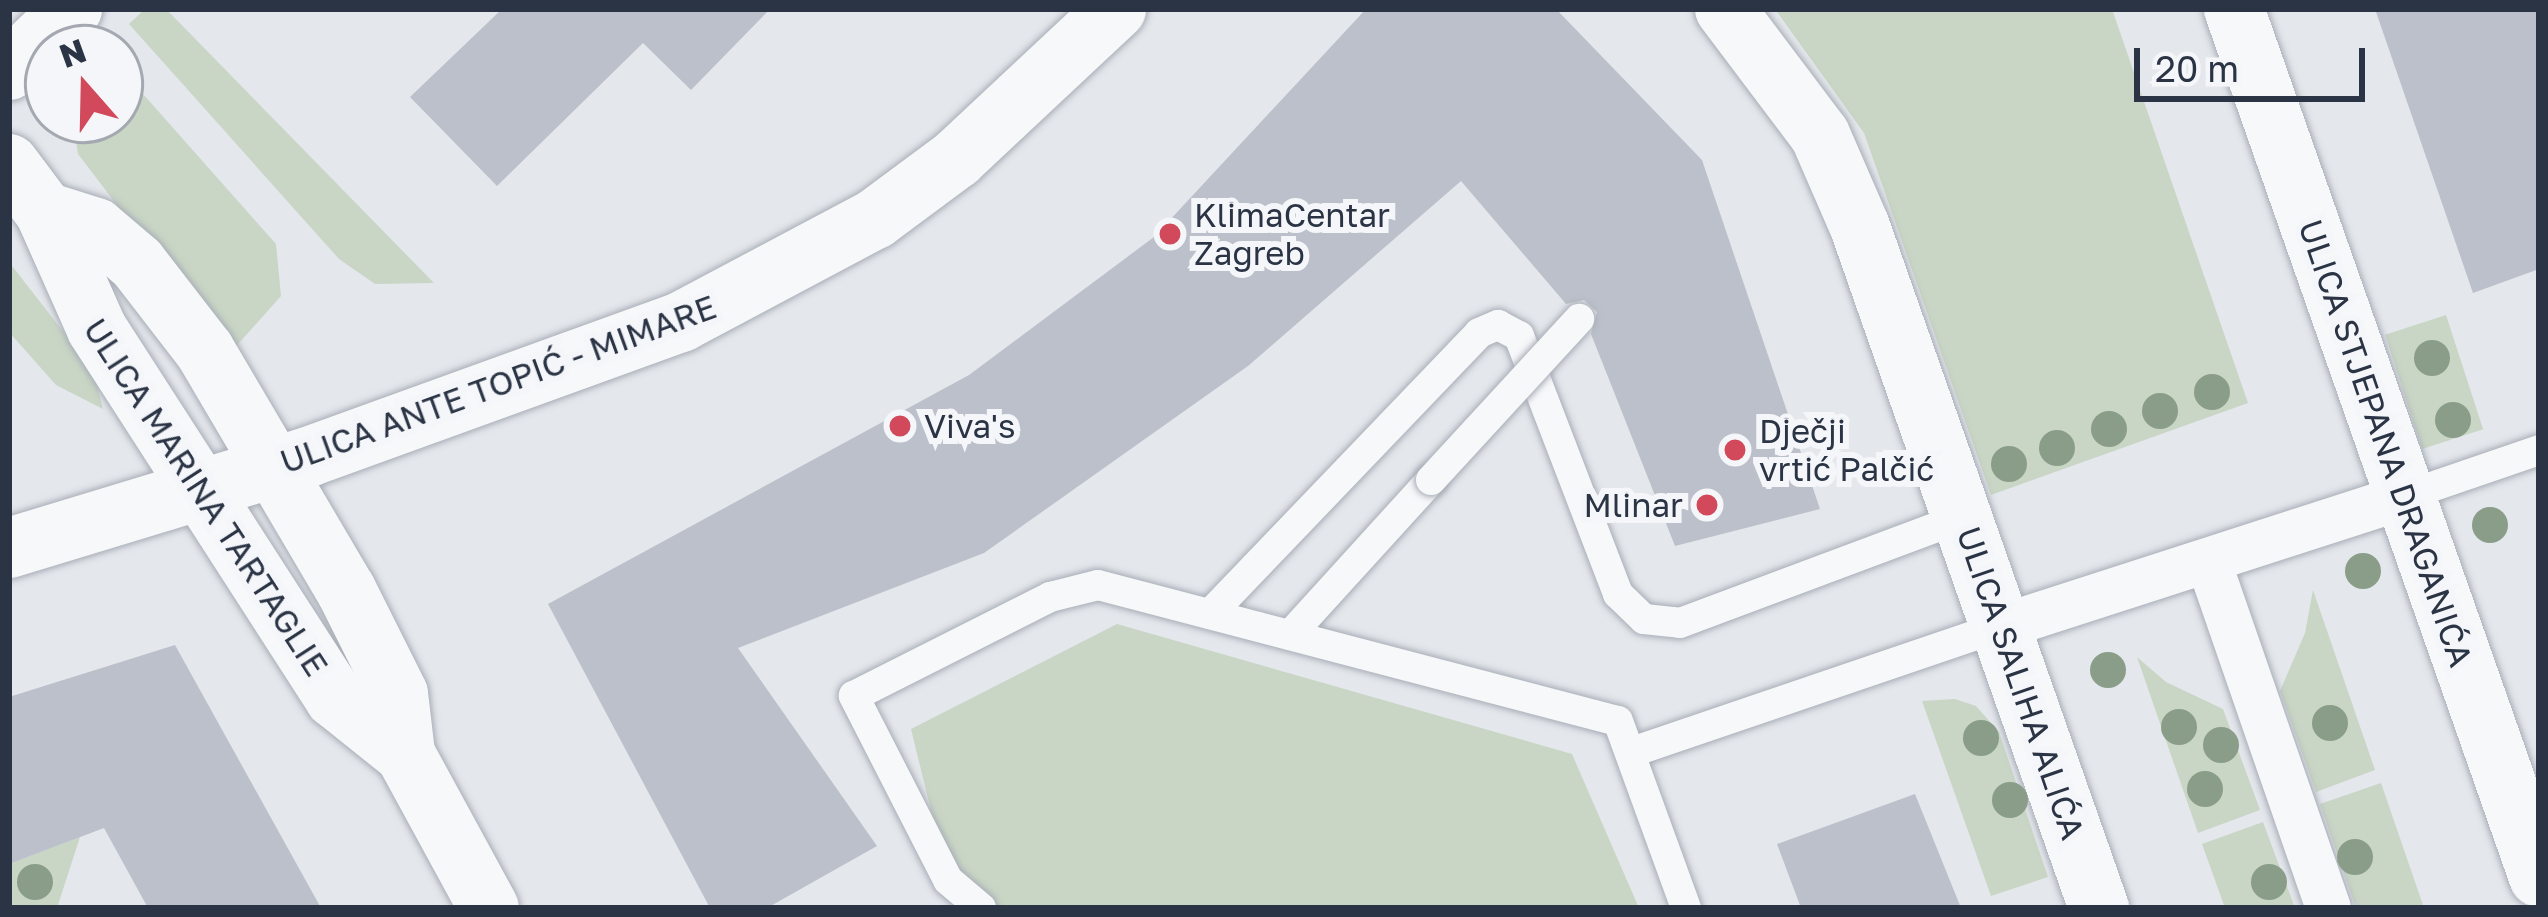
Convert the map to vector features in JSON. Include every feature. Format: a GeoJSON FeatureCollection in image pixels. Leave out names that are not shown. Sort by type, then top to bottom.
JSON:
{"type":"FeatureCollection","features":[{"type":"Feature","properties":{"kind":"street"},"geometry":{"type":"LineString","coordinates":[[9,70],[72,9]]}},
{"type":"Feature","properties":{"kind":"street","name":"ULICA ANTE TOPIĆ - MIMARE"},"geometry":{"type":"LineString","coordinates":[[9,548],[275,467],[681,322],[874,219],[957,158],[1116,9]]}},
{"type":"Feature","properties":{"kind":"street","name":"ULICA SALIHA ALIĆA"},"geometry":{"type":"LineString","coordinates":[[1725,9],[1820,135],[1963,517],[2099,908]]}},
{"type":"Feature","properties":{"kind":"street","name":"ULICA STJEPANA DRAGANIĆA"},"geometry":{"type":"LineString","coordinates":[[2234,9],[2539,877]]}},
{"type":"Feature","properties":{"kind":"street","name":"ULICA MARINA TARTAGLIE"},"geometry":{"type":"LineString","coordinates":[[9,164],[45,212],[77,296],[206,489],[335,698],[405,754]]}},
{"type":"Feature","properties":{"kind":"street","name":"ULICA MARINA TARTAGLIE"},"geometry":{"type":"LineString","coordinates":[[45,212],[96,228],[137,263],[205,351],[275,467],[398,694],[405,754],[490,908]]}},
{"type":"Feature","properties":{"kind":"street"},"geometry":{"type":"LineString","coordinates":[[2002,626],[2405,496]]}},
{"type":"Feature","properties":{"kind":"street"},"geometry":{"type":"LineString","coordinates":[[2208,560],[2328,908]]}},
{"type":"Feature","properties":{"kind":"lane"},"geometry":{"type":"LineString","coordinates":[[1289,635],[1579,319]]}},
{"type":"Feature","properties":{"kind":"lane"},"geometry":{"type":"LineString","coordinates":[[1210,614],[1479,333],[1498,325],[1520,336],[1618,594],[1644,619],[1680,623],[1963,517]]}},
{"type":"Feature","properties":{"kind":"lane"},"geometry":{"type":"LineString","coordinates":[[2405,496],[2539,450]]}},
{"type":"Feature","properties":{"kind":"lane"},"geometry":{"type":"LineString","coordinates":[[981,908],[948,880],[854,696],[1050,597],[1098,585],[1618,721],[1635,751],[1687,908]]}},
{"type":"Feature","properties":{"kind":"lane"},"geometry":{"type":"LineString","coordinates":[[1635,751],[2002,626]]}},
{"type":"Feature","properties":{"kind":"green space"},"geometry":{"type":"Polygon","coordinates":[[[145,9],[166,9],[434,283],[375,284],[339,259],[144,41],[144,24],[129,24],[145,9]]]}},
{"type":"Feature","properties":{"kind":"green space"},"geometry":{"type":"Polygon","coordinates":[[[1775,9],[2112,9],[2248,403],[1991,495],[1864,133],[1775,9]]]}},
{"type":"Feature","properties":{"kind":"green space"},"geometry":{"type":"Polygon","coordinates":[[[144,95],[276,244],[281,296],[230,353],[78,154],[77,144],[144,144],[144,95]]]}},
{"type":"Feature","properties":{"kind":"green space"},"geometry":{"type":"Polygon","coordinates":[[[9,262],[93,370],[103,409],[56,385],[9,332],[9,262]]]}},
{"type":"Feature","properties":{"kind":"green space"},"geometry":{"type":"Polygon","coordinates":[[[2446,315],[2483,429],[2422,449],[2385,335],[2446,315]]]}},
{"type":"Feature","properties":{"kind":"green space"},"geometry":{"type":"Polygon","coordinates":[[[2313,590],[2375,770],[2316,792],[2280,691],[2305,633],[2313,590]]]}},
{"type":"Feature","properties":{"kind":"green space"},"geometry":{"type":"Polygon","coordinates":[[[1117,624],[1572,754],[1639,908],[986,908],[948,880],[911,729],[1117,624]]]}},
{"type":"Feature","properties":{"kind":"green space"},"geometry":{"type":"Polygon","coordinates":[[[2137,657],[2166,682],[2223,709],[2260,810],[2198,833],[2137,657]]]}},
{"type":"Feature","properties":{"kind":"green space"},"geometry":{"type":"Polygon","coordinates":[[[1955,699],[1976,706],[1999,732],[2048,877],[1991,896],[1922,701],[1955,699]]]}},
{"type":"Feature","properties":{"kind":"green space"},"geometry":{"type":"Polygon","coordinates":[[[2381,783],[2424,908],[2356,908],[2320,804],[2381,783]]]}},
{"type":"Feature","properties":{"kind":"green space"},"geometry":{"type":"Polygon","coordinates":[[[2263,822],[2295,908],[2225,908],[2202,844],[2263,822]]]}},
{"type":"Feature","properties":{"kind":"green space"},"geometry":{"type":"Polygon","coordinates":[[[80,837],[57,908],[9,908],[9,864],[80,837]]]}},
{"type":"Feature","properties":{"kind":"building"},"geometry":{"type":"Polygon","coordinates":[[[502,9],[770,9],[691,90],[643,43],[497,186],[410,97],[502,9]]]}},
{"type":"Feature","properties":{"kind":"building"},"geometry":{"type":"Polygon","coordinates":[[[1366,9],[1556,9],[1702,160],[1820,509],[1675,546],[1591,334],[1597,312],[1584,300],[1566,304],[1461,181],[1248,366],[984,553],[738,648],[877,846],[767,908],[710,908],[548,604],[969,375],[1154,237],[1366,9]]]}},
{"type":"Feature","properties":{"kind":"building"},"geometry":{"type":"Polygon","coordinates":[[[2375,9],[2539,9],[2539,269],[2473,293],[2375,9]]]}},
{"type":"Feature","properties":{"kind":"building"},"geometry":{"type":"Polygon","coordinates":[[[175,645],[321,908],[148,908],[104,828],[9,864],[9,697],[175,645]]]}},
{"type":"Feature","properties":{"kind":"building"},"geometry":{"type":"Polygon","coordinates":[[[1915,794],[1961,908],[1801,908],[1777,844],[1915,794]]]}},
{"type":"Feature","properties":{"kind":"place","name":"KlimaCentar Zagreb"},"geometry":{"type":"Point","coordinates":[1170,234]}},
{"type":"Feature","properties":{"kind":"place","name":"Viva's"},"geometry":{"type":"Point","coordinates":[900,426]}},
{"type":"Feature","properties":{"kind":"place","name":"Dječji vrtić Palčić"},"geometry":{"type":"Point","coordinates":[1735,450]}},
{"type":"Feature","properties":{"kind":"place","name":"Mlinar"},"geometry":{"type":"Point","coordinates":[1707,505]}}]}
